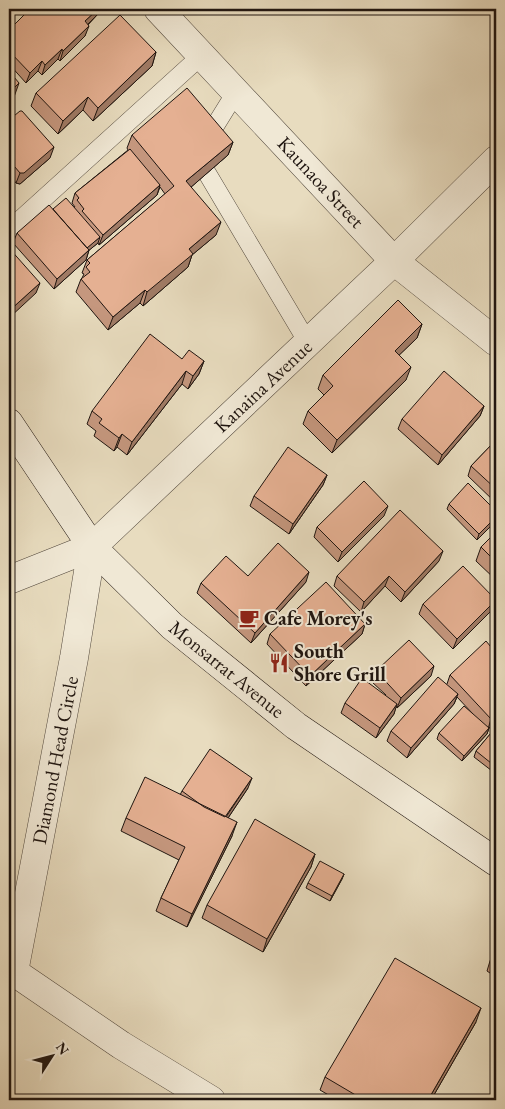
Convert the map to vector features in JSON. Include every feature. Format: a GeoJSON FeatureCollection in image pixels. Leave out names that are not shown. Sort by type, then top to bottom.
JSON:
{"type":"FeatureCollection","features":[{"type":"Feature","properties":{"kind":"street","name":"Kaunaoa Street"},"geometry":{"type":"LineString","coordinates":[[158,9],[394,261],[496,342]]}},
{"type":"Feature","properties":{"kind":"street","name":"Kanaina Avenue"},"geometry":{"type":"LineString","coordinates":[[9,580],[92,548],[394,261],[496,160]]}},
{"type":"Feature","properties":{"kind":"street","name":"Monsarrat Avenue"},"geometry":{"type":"LineString","coordinates":[[9,422],[17,451],[92,548],[172,626],[296,726],[496,862]]}},
{"type":"Feature","properties":{"kind":"street","name":"Diamond Head Circle"},"geometry":{"type":"LineString","coordinates":[[92,548],[74,658],[11,973],[121,1045],[211,1100]]}},
{"type":"Feature","properties":{"kind":"lane"},"geometry":{"type":"LineString","coordinates":[[9,230],[202,55]]}},
{"type":"Feature","properties":{"kind":"lane"},"geometry":{"type":"LineString","coordinates":[[210,134],[236,92]]}},
{"type":"Feature","properties":{"kind":"lane"},"geometry":{"type":"LineString","coordinates":[[207,173],[308,343]]}},
{"type":"Feature","properties":{"kind":"building"},"geometry":{"type":"Polygon","coordinates":[[[30,9],[98,9],[85,21],[89,26],[63,51],[62,49],[45,65],[42,61],[30,73],[9,51],[9,30],[30,9]]]}},
{"type":"Feature","properties":{"kind":"building"},"geometry":{"type":"Polygon","coordinates":[[[120,15],[156,52],[98,108],[88,97],[63,121],[36,93],[120,15]]]}},
{"type":"Feature","properties":{"kind":"building"},"geometry":{"type":"Polygon","coordinates":[[[9,71],[19,83],[9,93],[9,71]]]}},
{"type":"Feature","properties":{"kind":"building"},"geometry":{"type":"Polygon","coordinates":[[[187,88],[233,142],[186,181],[221,222],[189,249],[193,254],[113,317],[81,279],[90,272],[86,267],[90,263],[87,260],[174,186],[132,135],[187,88]]]}},
{"type":"Feature","properties":{"kind":"building"},"geometry":{"type":"Polygon","coordinates":[[[20,111],[54,147],[24,173],[20,173],[9,160],[9,120],[20,111]]]}},
{"type":"Feature","properties":{"kind":"building"},"geometry":{"type":"Polygon","coordinates":[[[130,149],[160,185],[103,235],[82,211],[84,209],[77,200],[79,198],[75,193],[130,149]]]}},
{"type":"Feature","properties":{"kind":"building"},"geometry":{"type":"Polygon","coordinates":[[[66,198],[100,237],[87,248],[53,209],[66,198]]]}},
{"type":"Feature","properties":{"kind":"building"},"geometry":{"type":"Polygon","coordinates":[[[49,205],[89,250],[57,279],[17,233],[49,205]]]}},
{"type":"Feature","properties":{"kind":"building"},"geometry":{"type":"Polygon","coordinates":[[[9,248],[40,283],[9,311],[9,248]]]}},
{"type":"Feature","properties":{"kind":"building"},"geometry":{"type":"Polygon","coordinates":[[[398,300],[422,324],[395,351],[411,367],[337,440],[308,411],[333,386],[323,375],[398,300]]]}},
{"type":"Feature","properties":{"kind":"building"},"geometry":{"type":"Polygon","coordinates":[[[150,334],[182,359],[189,350],[204,361],[193,376],[186,371],[132,442],[122,434],[119,438],[99,423],[102,419],[92,411],[150,334]]]}},
{"type":"Feature","properties":{"kind":"building"},"geometry":{"type":"Polygon","coordinates":[[[444,371],[484,406],[442,455],[402,419],[444,371]]]}},
{"type":"Feature","properties":{"kind":"building"},"geometry":{"type":"Polygon","coordinates":[[[496,440],[496,489],[471,466],[496,440]]]}},
{"type":"Feature","properties":{"kind":"building"},"geometry":{"type":"Polygon","coordinates":[[[288,447],[327,475],[293,524],[254,496],[288,447]]]}},
{"type":"Feature","properties":{"kind":"building"},"geometry":{"type":"Polygon","coordinates":[[[364,481],[388,506],[342,552],[317,527],[364,481]]]}},
{"type":"Feature","properties":{"kind":"building"},"geometry":{"type":"Polygon","coordinates":[[[468,483],[496,511],[496,517],[479,534],[449,504],[468,483]]]}},
{"type":"Feature","properties":{"kind":"building"},"geometry":{"type":"Polygon","coordinates":[[[400,510],[443,551],[405,592],[389,576],[364,602],[337,576],[400,510]]]}},
{"type":"Feature","properties":{"kind":"building"},"geometry":{"type":"Polygon","coordinates":[[[496,532],[496,562],[481,547],[496,532]]]}},
{"type":"Feature","properties":{"kind":"building","name":"Cafe Morey's"},"geometry":{"type":"Polygon","coordinates":[[[278,543],[309,572],[255,633],[201,583],[226,556],[248,576],[278,543]]]}},
{"type":"Feature","properties":{"kind":"building"},"geometry":{"type":"Polygon","coordinates":[[[463,566],[496,600],[457,639],[423,604],[463,566]]]}},
{"type":"Feature","properties":{"kind":"building"},"geometry":{"type":"Polygon","coordinates":[[[326,582],[365,624],[310,676],[270,634],[326,582]]]}},
{"type":"Feature","properties":{"kind":"building"},"geometry":{"type":"Polygon","coordinates":[[[409,640],[434,666],[401,698],[376,671],[409,640]]]}},
{"type":"Feature","properties":{"kind":"building"},"geometry":{"type":"Polygon","coordinates":[[[486,641],[496,653],[496,715],[491,719],[450,675],[486,641]]]}},
{"type":"Feature","properties":{"kind":"building"},"geometry":{"type":"Polygon","coordinates":[[[438,677],[458,694],[411,748],[391,731],[438,677]]]}},
{"type":"Feature","properties":{"kind":"building"},"geometry":{"type":"Polygon","coordinates":[[[362,678],[397,704],[380,728],[345,703],[362,678]]]}},
{"type":"Feature","properties":{"kind":"building"},"geometry":{"type":"Polygon","coordinates":[[[464,706],[489,728],[464,756],[439,733],[464,706]]]}},
{"type":"Feature","properties":{"kind":"building"},"geometry":{"type":"Polygon","coordinates":[[[496,727],[496,767],[476,751],[496,727]]]}},
{"type":"Feature","properties":{"kind":"building"},"geometry":{"type":"Polygon","coordinates":[[[210,749],[252,778],[225,817],[204,807],[182,791],[210,749]]]}},
{"type":"Feature","properties":{"kind":"building"},"geometry":{"type":"Polygon","coordinates":[[[145,777],[237,822],[192,914],[161,898],[185,847],[126,818],[145,777]]]}},
{"type":"Feature","properties":{"kind":"building"},"geometry":{"type":"Polygon","coordinates":[[[255,819],[315,854],[267,939],[207,905],[255,819]]]}},
{"type":"Feature","properties":{"kind":"building"},"geometry":{"type":"Polygon","coordinates":[[[320,861],[344,874],[332,896],[308,883],[320,861]]]}},
{"type":"Feature","properties":{"kind":"building"},"geometry":{"type":"Polygon","coordinates":[[[496,952],[496,965],[490,961],[496,952]]]}},
{"type":"Feature","properties":{"kind":"building"},"geometry":{"type":"Polygon","coordinates":[[[395,958],[481,1008],[428,1100],[364,1100],[325,1077],[395,958]]]}},
{"type":"Feature","properties":{"kind":"place","name":"Cafe Morey's"},"geometry":{"type":"Point","coordinates":[249,618]}},
{"type":"Feature","properties":{"kind":"place","name":"South Shore Grill"},"geometry":{"type":"Point","coordinates":[279,663]}}]}
